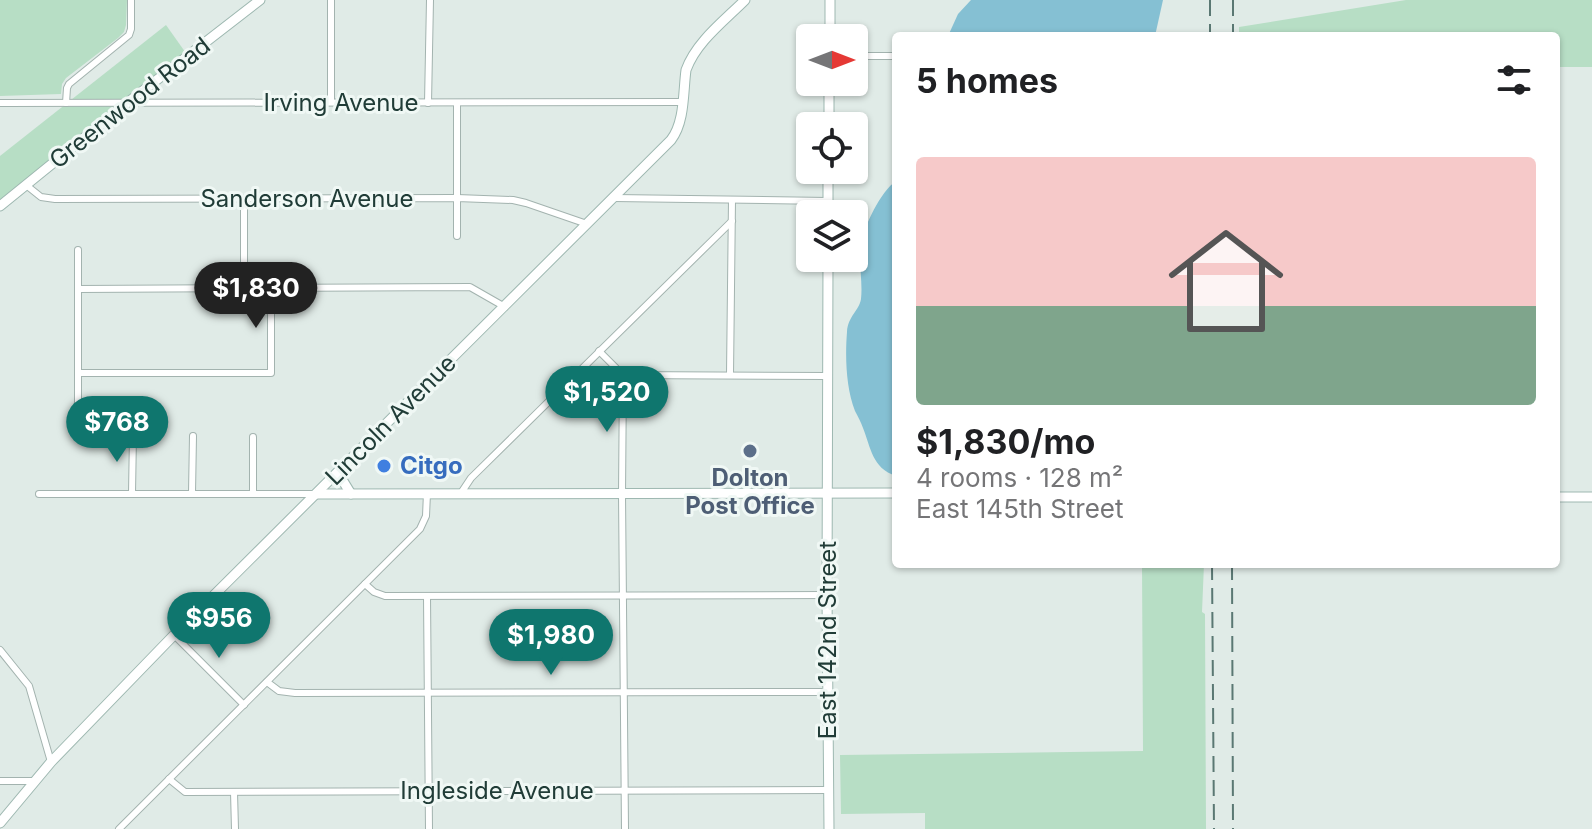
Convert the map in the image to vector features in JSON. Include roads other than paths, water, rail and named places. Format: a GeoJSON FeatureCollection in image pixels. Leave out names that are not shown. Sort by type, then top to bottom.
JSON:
{"type":"FeatureCollection","features":[{"type":"Feature","properties":{"kind":"street"},"geometry":{"type":"LineString","coordinates":[[66,103],[69,84],[129,35],[131,0]]}},
{"type":"Feature","properties":{"kind":"street","name":"Greenwood Road"},"geometry":{"type":"LineString","coordinates":[[0,206],[260,0]]}},
{"type":"Feature","properties":{"kind":"street"},"geometry":{"type":"LineString","coordinates":[[331,0],[331,102]]}},
{"type":"Feature","properties":{"kind":"street"},"geometry":{"type":"LineString","coordinates":[[428,103],[430,0]]}},
{"type":"Feature","properties":{"kind":"street","name":"Lincoln Avenue"},"geometry":{"type":"LineString","coordinates":[[0,823],[51,762],[174,635],[675,135],[686,70],[693,54],[745,0]]}},
{"type":"Feature","properties":{"kind":"street"},"geometry":{"type":"LineString","coordinates":[[830,0],[830,24]]}},
{"type":"Feature","properties":{"kind":"street"},"geometry":{"type":"LineString","coordinates":[[868,56],[892,56]]}},
{"type":"Feature","properties":{"kind":"street","name":"Irving Avenue"},"geometry":{"type":"LineString","coordinates":[[0,103],[682,102]]}},
{"type":"Feature","properties":{"kind":"street"},"geometry":{"type":"LineString","coordinates":[[457,103],[457,236]]}},
{"type":"Feature","properties":{"kind":"street","name":"Sanderson Avenue"},"geometry":{"type":"LineString","coordinates":[[26,185],[41,197],[55,199],[513,200],[587,224]]}},
{"type":"Feature","properties":{"kind":"street"},"geometry":{"type":"LineString","coordinates":[[614,198],[796,201]]}},
{"type":"Feature","properties":{"kind":"street"},"geometry":{"type":"LineString","coordinates":[[244,199],[244,287]]}},
{"type":"Feature","properties":{"kind":"street"},"geometry":{"type":"LineString","coordinates":[[730,375],[732,200]]}},
{"type":"Feature","properties":{"kind":"street"},"geometry":{"type":"LineString","coordinates":[[461,493],[471,478],[732,221]]}},
{"type":"Feature","properties":{"kind":"street"},"geometry":{"type":"LineString","coordinates":[[78,250],[78,410]]}},
{"type":"Feature","properties":{"kind":"street","name":"East 142nd Street"},"geometry":{"type":"LineString","coordinates":[[828,272],[829,829]]}},
{"type":"Feature","properties":{"kind":"street"},"geometry":{"type":"LineString","coordinates":[[78,373],[271,373],[271,287]]}},
{"type":"Feature","properties":{"kind":"street"},"geometry":{"type":"LineString","coordinates":[[78,289],[470,287],[505,307]]}},
{"type":"Feature","properties":{"kind":"street"},"geometry":{"type":"LineString","coordinates":[[599,351],[623,375],[827,376]]}},
{"type":"Feature","properties":{"kind":"street"},"geometry":{"type":"LineString","coordinates":[[623,375],[625,829]]}},
{"type":"Feature","properties":{"kind":"street"},"geometry":{"type":"LineString","coordinates":[[132,493],[133,435]]}},
{"type":"Feature","properties":{"kind":"street"},"geometry":{"type":"LineString","coordinates":[[192,493],[193,436]]}},
{"type":"Feature","properties":{"kind":"street"},"geometry":{"type":"LineString","coordinates":[[253,437],[253,492]]}},
{"type":"Feature","properties":{"kind":"street"},"geometry":{"type":"LineString","coordinates":[[340,470],[351,494]]}},
{"type":"Feature","properties":{"kind":"street"},"geometry":{"type":"LineString","coordinates":[[119,829],[420,529],[426,516],[427,493]]}},
{"type":"Feature","properties":{"kind":"street"},"geometry":{"type":"LineString","coordinates":[[39,494],[892,493]]}},
{"type":"Feature","properties":{"kind":"street"},"geometry":{"type":"LineString","coordinates":[[1560,497],[1592,497]]}},
{"type":"Feature","properties":{"kind":"street"},"geometry":{"type":"LineString","coordinates":[[365,584],[379,594],[427,596],[827,595]]}},
{"type":"Feature","properties":{"kind":"street"},"geometry":{"type":"LineString","coordinates":[[427,596],[429,829]]}},
{"type":"Feature","properties":{"kind":"street"},"geometry":{"type":"LineString","coordinates":[[174,635],[244,705]]}},
{"type":"Feature","properties":{"kind":"street"},"geometry":{"type":"LineString","coordinates":[[0,650],[29,686],[51,762]]}},
{"type":"Feature","properties":{"kind":"street"},"geometry":{"type":"LineString","coordinates":[[267,682],[286,693],[828,692]]}},
{"type":"Feature","properties":{"kind":"street","name":"Ingleside Avenue"},"geometry":{"type":"LineString","coordinates":[[169,779],[185,792],[829,790]]}},
{"type":"Feature","properties":{"kind":"street"},"geometry":{"type":"LineString","coordinates":[[0,781],[35,781]]}},
{"type":"Feature","properties":{"kind":"street"},"geometry":{"type":"LineString","coordinates":[[234,792],[235,829]]}},
{"type":"Feature","properties":{"kind":"water"},"geometry":{"type":"Polygon","coordinates":[[[971,0],[1163,0],[1156,32],[950,32],[958,14],[971,0]]]}},
{"type":"Feature","properties":{"kind":"water"},"geometry":{"type":"Polygon","coordinates":[[[892,184],[892,474],[877,463],[855,411],[848,382],[846,352],[848,326],[861,299],[861,272],[868,272],[868,222],[892,184]]]}},
{"type":"Feature","properties":{"kind":"railway"},"geometry":{"type":"LineString","coordinates":[[1210,0],[1210,32]]}},
{"type":"Feature","properties":{"kind":"railway"},"geometry":{"type":"LineString","coordinates":[[1233,0],[1233,32]]}},
{"type":"Feature","properties":{"kind":"railway"},"geometry":{"type":"LineString","coordinates":[[1212,568],[1214,829]]}},
{"type":"Feature","properties":{"kind":"railway"},"geometry":{"type":"LineString","coordinates":[[1232,568],[1233,829]]}},
{"type":"Feature","properties":{"kind":"place","name":"Dolton Post Office"},"geometry":{"type":"Point","coordinates":[750,451]}},
{"type":"Feature","properties":{"kind":"place","name":"Citgo"},"geometry":{"type":"Point","coordinates":[384,466]}}]}
